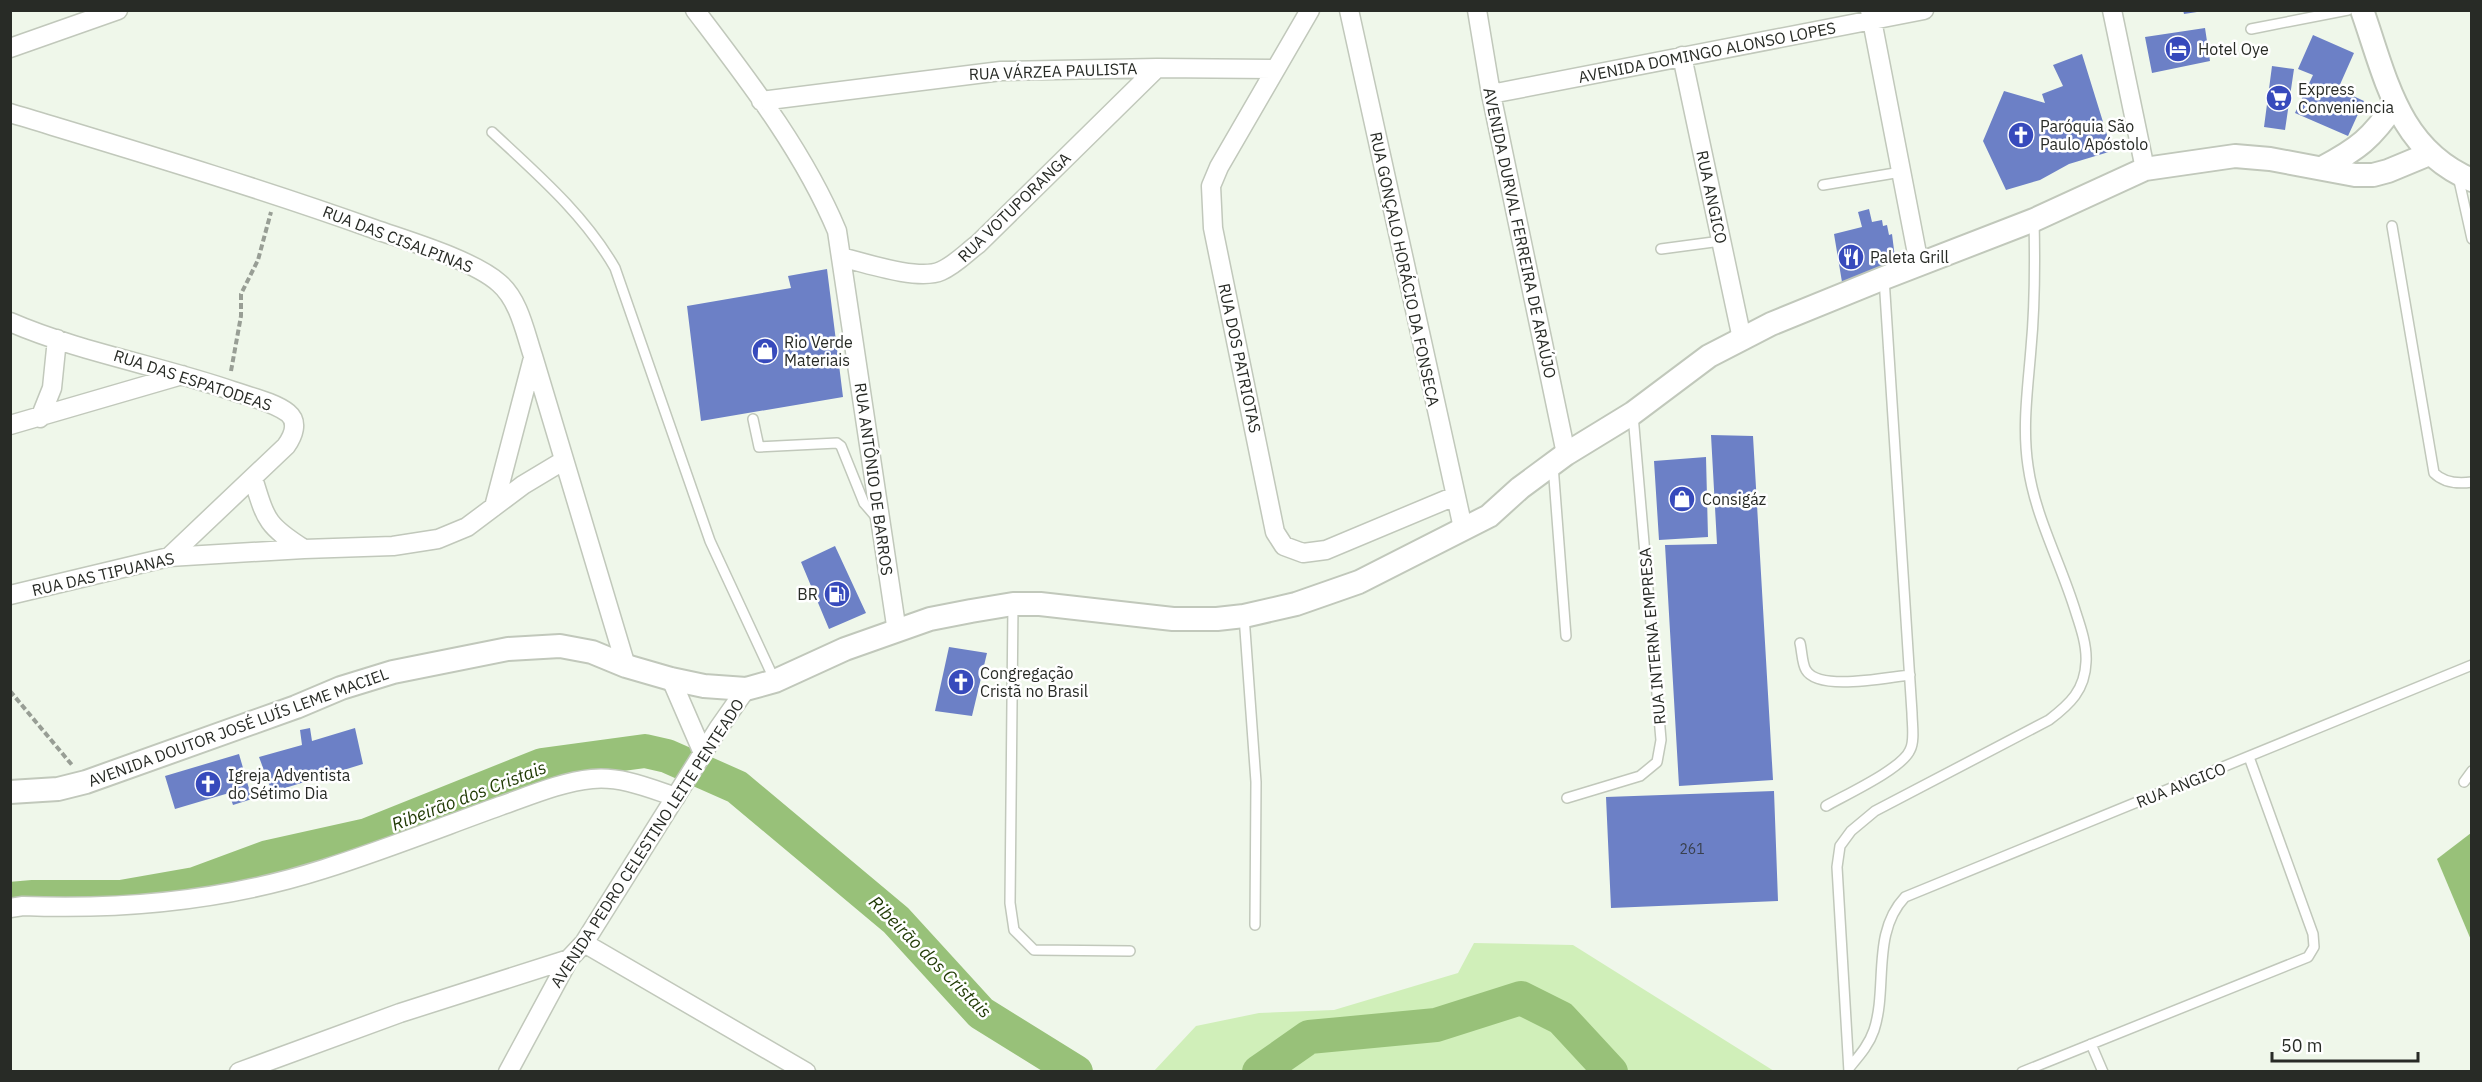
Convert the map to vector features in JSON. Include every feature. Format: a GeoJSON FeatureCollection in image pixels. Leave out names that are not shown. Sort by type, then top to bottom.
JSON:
{"type":"FeatureCollection","features":[{"type":"Feature","properties":{"kind":"street"},"geometry":{"type":"LineString","coordinates":[[12,49],[118,10]]}},
{"type":"Feature","properties":{"kind":"street","name":"RUA ANTÔNIO DE BARROS"},"geometry":{"type":"LineString","coordinates":[[695,10],[804,163],[837,231],[897,632]]}},
{"type":"Feature","properties":{"kind":"street","name":"RUA DOS PATRIOTAS"},"geometry":{"type":"LineString","coordinates":[[1310,10],[1219,167],[1211,186],[1213,228],[1275,532],[1284,546],[1303,552],[1326,550],[1455,496]]}},
{"type":"Feature","properties":{"kind":"street","name":"RUA GONÇALO HORÁCIO DA FONSECA"},"geometry":{"type":"LineString","coordinates":[[1349,10],[1463,528]]}},
{"type":"Feature","properties":{"kind":"street","name":"AVENIDA DURVAL FERREIRA DE ARAÚJO"},"geometry":{"type":"LineString","coordinates":[[1477,10],[1559,459]]}},
{"type":"Feature","properties":{"kind":"street","name":"AVENIDA DOMINGO ALONSO LOPES"},"geometry":{"type":"LineString","coordinates":[[1491,94],[1871,15],[1924,10]]}},
{"type":"Feature","properties":{"kind":"street"},"geometry":{"type":"LineString","coordinates":[[2112,10],[2145,170]]}},
{"type":"Feature","properties":{"kind":"street"},"geometry":{"type":"LineString","coordinates":[[2362,10],[2395,104],[2416,140],[2429,154],[2464,177]]}},
{"type":"Feature","properties":{"kind":"street"},"geometry":{"type":"LineString","coordinates":[[1871,15],[1919,264]]}},
{"type":"Feature","properties":{"kind":"street","name":"RUA ANGICO"},"geometry":{"type":"LineString","coordinates":[[1682,56],[1742,339]]}},
{"type":"Feature","properties":{"kind":"street","name":"RUA VOTUPORANGA"},"geometry":{"type":"LineString","coordinates":[[841,258],[922,275],[939,273],[978,244],[1157,68]]}},
{"type":"Feature","properties":{"kind":"street","name":"RUA VÁRZEA PAULISTA"},"geometry":{"type":"LineString","coordinates":[[761,101],[1001,70],[1276,69]]}},
{"type":"Feature","properties":{"kind":"street"},"geometry":{"type":"LineString","coordinates":[[2322,168],[2367,140],[2395,104]]}},
{"type":"Feature","properties":{"kind":"street","name":"RUA DAS CISALPINAS"},"geometry":{"type":"LineString","coordinates":[[10,113],[276,194],[416,243],[474,268],[499,282],[518,309],[626,666]]}},
{"type":"Feature","properties":{"kind":"street","name":"AVENIDA PEDRO CELESTINO LEITE PENTEADO"},"geometry":{"type":"LineString","coordinates":[[508,1071],[569,959],[584,943],[746,689],[775,681],[845,650],[930,618],[1013,604],[1040,604],[1173,619],[1217,620],[1296,604],[1359,582],[1489,516],[1559,459],[1633,413],[1709,356],[1771,324],[2034,220],[2145,170],[2235,156],[2270,159],[2355,175],[2373,175],[2429,154]]}},
{"type":"Feature","properties":{"kind":"street","name":"RUA DAS ESPATODEAS"},"geometry":{"type":"LineString","coordinates":[[10,322],[57,339],[227,389],[278,408],[290,415],[294,426],[293,436],[286,446],[169,557]]}},
{"type":"Feature","properties":{"kind":"street"},"geometry":{"type":"LineString","coordinates":[[40,418],[52,388],[57,339]]}},
{"type":"Feature","properties":{"kind":"street"},"geometry":{"type":"LineString","coordinates":[[494,507],[533,356]]}},
{"type":"Feature","properties":{"kind":"street"},"geometry":{"type":"LineString","coordinates":[[10,425],[182,375]]}},
{"type":"Feature","properties":{"kind":"street","name":"RUA DAS TIPUANAS"},"geometry":{"type":"LineString","coordinates":[[10,595],[169,557],[393,546],[438,539],[467,527],[523,485],[563,461]]}},
{"type":"Feature","properties":{"kind":"street"},"geometry":{"type":"LineString","coordinates":[[253,477],[262,509],[271,525],[304,549]]}},
{"type":"Feature","properties":{"kind":"street","name":"AVENIDA DOUTOR JOSÉ LUÍS LEME MACIEL"},"geometry":{"type":"LineString","coordinates":[[10,792],[58,789],[86,782],[296,707],[341,688],[393,672],[508,649],[560,646],[592,652],[626,666],[671,679],[704,686],[746,689]]}},
{"type":"Feature","properties":{"kind":"street"},"geometry":{"type":"LineString","coordinates":[[671,679],[698,736],[702,755]]}},
{"type":"Feature","properties":{"kind":"street"},"geometry":{"type":"LineString","coordinates":[[10,908],[23,906],[116,907],[196,898],[261,886],[324,869],[531,795],[592,779],[625,780],[680,791]]}},
{"type":"Feature","properties":{"kind":"street"},"geometry":{"type":"LineString","coordinates":[[584,943],[806,1071]]}},
{"type":"Feature","properties":{"kind":"street"},"geometry":{"type":"LineString","coordinates":[[239,1071],[400,1013],[569,959]]}},
{"type":"Feature","properties":{"kind":"lane"},"geometry":{"type":"LineString","coordinates":[[2251,29],[2348,10]]}},
{"type":"Feature","properties":{"kind":"lane"},"geometry":{"type":"LineString","coordinates":[[492,132],[559,194],[602,246],[615,268],[710,541],[775,681]]}},
{"type":"Feature","properties":{"kind":"lane"},"geometry":{"type":"LineString","coordinates":[[1823,185],[1901,172]]}},
{"type":"Feature","properties":{"kind":"lane"},"geometry":{"type":"LineString","coordinates":[[2464,177],[2472,239]]}},
{"type":"Feature","properties":{"kind":"lane"},"geometry":{"type":"LineString","coordinates":[[1849,1070],[1838,906],[1837,867],[1840,846],[1851,831],[1875,811],[2049,720],[2072,702],[2084,681],[2086,660],[2082,632],[2034,499],[2027,465],[2024,421],[2032,345],[2034,220]]}},
{"type":"Feature","properties":{"kind":"lane"},"geometry":{"type":"LineString","coordinates":[[2392,226],[2434,473],[2440,479],[2461,483],[2472,482]]}},
{"type":"Feature","properties":{"kind":"lane"},"geometry":{"type":"LineString","coordinates":[[1661,249],[1722,241]]}},
{"type":"Feature","properties":{"kind":"lane"},"geometry":{"type":"LineString","coordinates":[[1826,806],[1881,776],[1900,762],[1911,750],[1910,675],[1884,278]]}},
{"type":"Feature","properties":{"kind":"lane","name":"RUA INTERNA EMPRESA"},"geometry":{"type":"LineString","coordinates":[[1567,798],[1641,776],[1657,762],[1661,740],[1633,413]]}},
{"type":"Feature","properties":{"kind":"lane"},"geometry":{"type":"LineString","coordinates":[[753,419],[759,447],[837,443],[841,446],[864,503],[880,522]]}},
{"type":"Feature","properties":{"kind":"lane"},"geometry":{"type":"LineString","coordinates":[[1559,459],[1566,636]]}},
{"type":"Feature","properties":{"kind":"lane"},"geometry":{"type":"LineString","coordinates":[[1013,604],[1010,903],[1014,930],[1034,950],[1130,951]]}},
{"type":"Feature","properties":{"kind":"lane"},"geometry":{"type":"LineString","coordinates":[[1244,616],[1256,782],[1255,925]]}},
{"type":"Feature","properties":{"kind":"lane"},"geometry":{"type":"LineString","coordinates":[[1800,643],[1806,670],[1817,679],[1837,682],[1910,675]]}},
{"type":"Feature","properties":{"kind":"lane","name":"RUA ANGICO"},"geometry":{"type":"LineString","coordinates":[[1849,1070],[1864,1051],[1874,1029],[1888,924],[1894,909],[1905,897],[2472,665]]}},
{"type":"Feature","properties":{"kind":"lane"},"geometry":{"type":"LineString","coordinates":[[2022,1071],[2308,957],[2314,947],[2313,934],[2249,757]]}},
{"type":"Feature","properties":{"kind":"lane"},"geometry":{"type":"LineString","coordinates":[[2464,782],[2472,771]]}},
{"type":"Feature","properties":{"kind":"lane"},"geometry":{"type":"LineString","coordinates":[[2091,1044],[2103,1071]]}},
{"type":"Feature","properties":{"kind":"path"},"geometry":{"type":"LineString","coordinates":[[227,389],[241,316],[241,294],[258,260],[276,194]]}},
{"type":"Feature","properties":{"kind":"path"},"geometry":{"type":"LineString","coordinates":[[10,691],[86,782]]}},
{"type":"Feature","properties":{"kind":"shaded area"},"geometry":{"type":"Polygon","coordinates":[[[2471,833],[2471,940],[2437,859],[2471,833]]]}},
{"type":"Feature","properties":{"kind":"shaded area"},"geometry":{"type":"Polygon","coordinates":[[[1474,943],[1573,945],[1774,1071],[1154,1071],[1196,1026],[1259,1013],[1334,1010],[1458,973],[1474,943]]]}},
{"type":"Feature","properties":{"kind":"building"},"geometry":{"type":"Polygon","coordinates":[[[2183,10],[2197,10],[2197,12],[2184,14],[2183,10]]]}},
{"type":"Feature","properties":{"kind":"building","name":"Hotel Oye"},"geometry":{"type":"Polygon","coordinates":[[[2205,28],[2210,61],[2152,73],[2145,37],[2205,28]]]}},
{"type":"Feature","properties":{"kind":"building"},"geometry":{"type":"Polygon","coordinates":[[[2313,35],[2354,53],[2338,89],[2364,101],[2348,136],[2295,113],[2313,75],[2298,69],[2313,35]]]}},
{"type":"Feature","properties":{"kind":"building","name":"Paróquia São Paulo Apóstolo"},"geometry":{"type":"Polygon","coordinates":[[[2082,54],[2112,151],[2069,164],[2040,180],[2006,190],[1983,141],[2004,91],[2045,103],[2042,94],[2063,86],[2053,65],[2082,54]]]}},
{"type":"Feature","properties":{"kind":"building","name":"Express Conveniencia"},"geometry":{"type":"Polygon","coordinates":[[[2272,66],[2294,69],[2285,130],[2264,127],[2272,66]]]}},
{"type":"Feature","properties":{"kind":"building"},"geometry":{"type":"Polygon","coordinates":[[[1869,209],[1872,222],[1882,220],[1883,226],[1887,225],[1889,235],[1892,234],[1896,266],[1842,282],[1834,234],[1862,227],[1858,212],[1869,209]]]}},
{"type":"Feature","properties":{"kind":"building","name":"Rio Verde Materiais"},"geometry":{"type":"Polygon","coordinates":[[[827,269],[843,397],[701,421],[687,306],[791,288],[788,276],[827,269]]]}},
{"type":"Feature","properties":{"kind":"building"},"geometry":{"type":"Polygon","coordinates":[[[1711,435],[1753,436],[1773,780],[1679,786],[1665,545],[1717,544],[1711,435]]]}},
{"type":"Feature","properties":{"kind":"building","name":"Consigáz"},"geometry":{"type":"Polygon","coordinates":[[[1706,457],[1708,537],[1659,540],[1654,461],[1706,457]]]}},
{"type":"Feature","properties":{"kind":"building","name":"BR"},"geometry":{"type":"Polygon","coordinates":[[[835,546],[866,613],[829,629],[801,562],[835,546]]]}},
{"type":"Feature","properties":{"kind":"building","name":"Congregação Cristã no Brasil"},"geometry":{"type":"Polygon","coordinates":[[[949,647],[987,653],[972,716],[935,711],[949,647]]]}},
{"type":"Feature","properties":{"kind":"building"},"geometry":{"type":"Polygon","coordinates":[[[310,728],[312,741],[355,728],[363,764],[272,792],[259,757],[302,745],[300,730],[310,728]]]}},
{"type":"Feature","properties":{"kind":"building","name":"Igreja Adventista do Sétimo Dia"},"geometry":{"type":"Polygon","coordinates":[[[239,754],[252,799],[233,805],[229,793],[175,809],[165,776],[239,754]]]}},
{"type":"Feature","properties":{"kind":"building"},"geometry":{"type":"Polygon","coordinates":[[[1774,791],[1778,901],[1611,908],[1606,797],[1774,791]]]}},
{"type":"Feature","properties":{"kind":"waterway","name":"Ribeirão dos Cristais"},"geometry":{"type":"LineString","coordinates":[[10,899],[121,897],[195,884],[268,857],[367,835],[542,765],[645,751],[667,756],[737,787],[896,920],[981,1013],[1076,1072]]}},
{"type":"Feature","properties":{"kind":"waterway","name":"Ribeirão dos Cristais"},"geometry":{"type":"LineString","coordinates":[[1259,1072],[1309,1037],[1436,1025],[1521,998],[1561,1018],[1611,1072]]}},
{"type":"Feature","properties":{"kind":"place","name":"Hotel Oye"},"geometry":{"type":"Point","coordinates":[2178,49]}},
{"type":"Feature","properties":{"kind":"place","name":"Express Conveniencia"},"geometry":{"type":"Point","coordinates":[2279,98]}},
{"type":"Feature","properties":{"kind":"place","name":"Paróquia São Paulo Apóstolo"},"geometry":{"type":"Point","coordinates":[2021,135]}},
{"type":"Feature","properties":{"kind":"place","name":"Paleta Grill"},"geometry":{"type":"Point","coordinates":[1851,257]}},
{"type":"Feature","properties":{"kind":"place","name":"Rio Verde Materiais"},"geometry":{"type":"Point","coordinates":[765,351]}},
{"type":"Feature","properties":{"kind":"place","name":"Consigáz"},"geometry":{"type":"Point","coordinates":[1682,499]}},
{"type":"Feature","properties":{"kind":"place","name":"BR"},"geometry":{"type":"Point","coordinates":[837,594]}},
{"type":"Feature","properties":{"kind":"place","name":"Congregação Cristã no Brasil"},"geometry":{"type":"Point","coordinates":[961,682]}},
{"type":"Feature","properties":{"kind":"place","name":"Igreja Adventista do Sétimo Dia"},"geometry":{"type":"Point","coordinates":[208,784]}}]}
